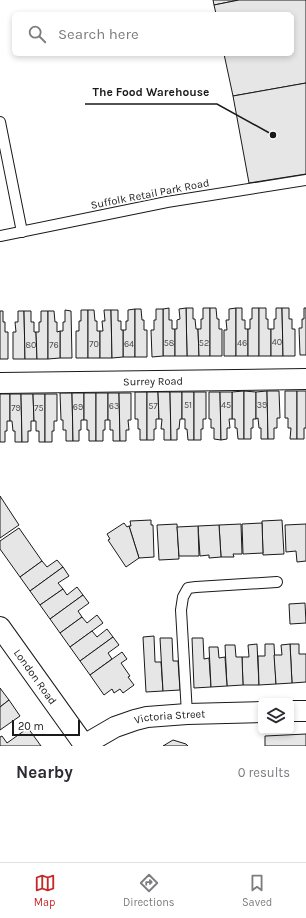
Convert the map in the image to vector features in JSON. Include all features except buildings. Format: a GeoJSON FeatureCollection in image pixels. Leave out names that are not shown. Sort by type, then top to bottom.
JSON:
{"type":"FeatureCollection","features":[{"type":"Feature","properties":{"kind":"street","name":"Surrey Road"},"geometry":{"type":"LineString","coordinates":[[0,383],[306,379]]}},
{"type":"Feature","properties":{"kind":"street","name":"London Road"},"geometry":{"type":"LineString","coordinates":[[0,627],[84,745]]}},
{"type":"Feature","properties":{"kind":"street"},"geometry":{"type":"LineString","coordinates":[[294,711],[306,711]]}},
{"type":"Feature","properties":{"kind":"street","name":"Victoria Street"},"geometry":{"type":"LineString","coordinates":[[84,745],[124,723],[147,717],[187,714],[258,712]]}},
{"type":"Feature","properties":{"kind":"lane"},"geometry":{"type":"LineString","coordinates":[[0,122],[22,232]]}},
{"type":"Feature","properties":{"kind":"lane","name":"Suffolk Retail Park Road"},"geometry":{"type":"LineString","coordinates":[[0,236],[168,202],[306,180]]}},
{"type":"Feature","properties":{"kind":"lane"},"geometry":{"type":"LineString","coordinates":[[187,714],[181,610],[183,597],[188,588],[196,586],[276,582]]}},
{"type":"Feature","properties":{"kind":"place","name":"The Food Warehouse"},"geometry":{"type":"Point","coordinates":[273,135]}}]}
